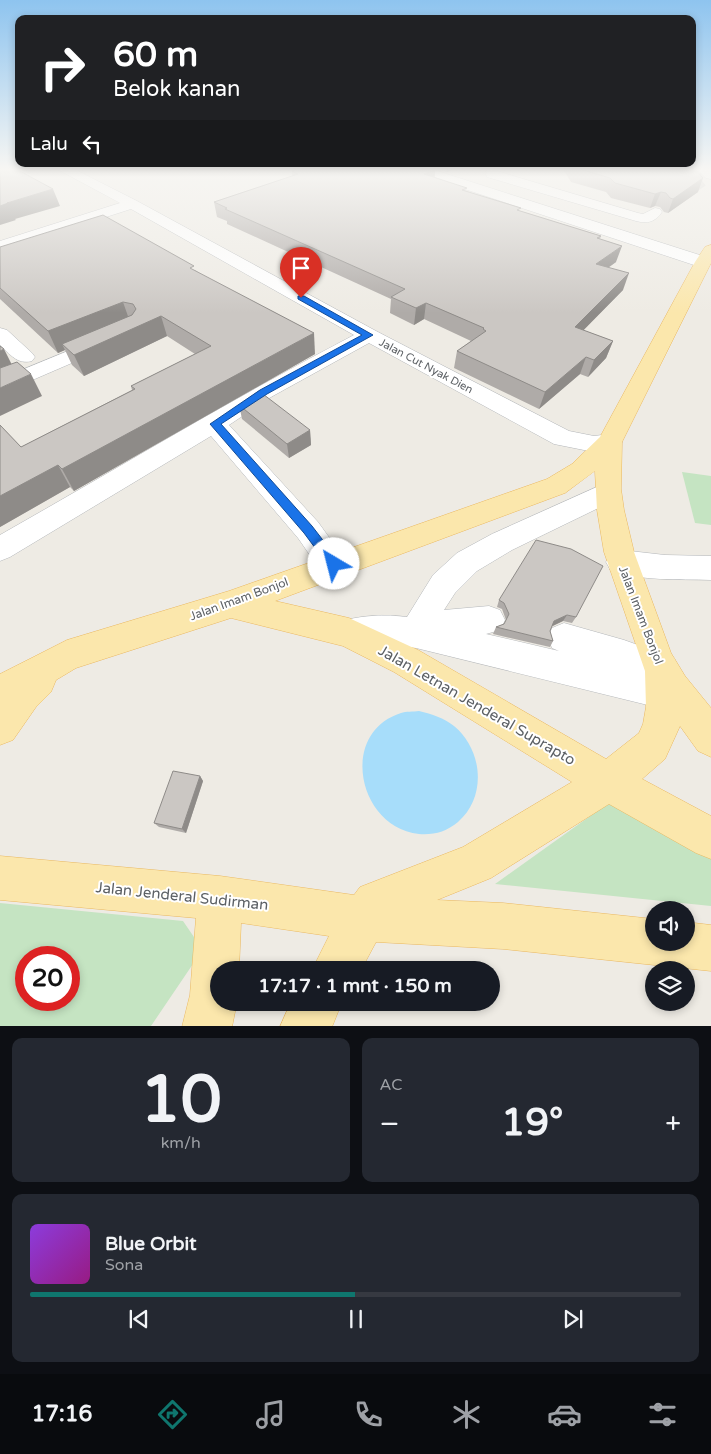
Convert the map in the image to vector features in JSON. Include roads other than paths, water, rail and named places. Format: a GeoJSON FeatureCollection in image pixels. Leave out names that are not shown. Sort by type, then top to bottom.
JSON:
{"type":"FeatureCollection","features":[{"type":"Feature","properties":{"kind":"main road","name":"Jalan Imam Bonjol"},"geometry":{"type":"LineString","coordinates":[[0,693],[68,656],[231,604],[334,564],[556,486],[581,470],[610,442],[707,256]]}},
{"type":"Feature","properties":{"kind":"main road","name":"Jalan Imam Bonjol"},"geometry":{"type":"LineString","coordinates":[[341,961],[364,919],[376,904],[476,863],[608,782],[652,746],[661,728],[664,707],[663,681],[621,562],[611,524],[607,466],[610,442]]}},
{"type":"Feature","properties":{"kind":"main road","name":"Jalan Letnan Jenderal Suprapto"},"geometry":{"type":"LineString","coordinates":[[231,604],[349,634],[406,660],[608,782],[711,838]]}},
{"type":"Feature","properties":{"kind":"main road"},"geometry":{"type":"LineString","coordinates":[[0,679],[68,656]]}},
{"type":"Feature","properties":{"kind":"main road"},"geometry":{"type":"LineString","coordinates":[[0,727],[24,695],[46,673],[68,656]]}},
{"type":"Feature","properties":{"kind":"main road","name":"Jalan Imam Bonjol"},"geometry":{"type":"LineString","coordinates":[[663,681],[711,738]]}},
{"type":"Feature","properties":{"kind":"main road","name":"Jalan Jenderal Sudirman"},"geometry":{"type":"LineString","coordinates":[[0,878],[220,898],[364,919]]}},
{"type":"Feature","properties":{"kind":"main road"},"geometry":{"type":"LineString","coordinates":[[207,1026],[214,995],[220,898]]}},
{"type":"Feature","properties":{"kind":"main road"},"geometry":{"type":"LineString","coordinates":[[364,919],[504,926],[645,941]]}},
{"type":"Feature","properties":{"kind":"main road"},"geometry":{"type":"LineString","coordinates":[[695,946],[711,948]]}},
{"type":"Feature","properties":{"kind":"main road"},"geometry":{"type":"LineString","coordinates":[[305,1026],[313,1011]]}},
{"type":"Feature","properties":{"kind":"street"},"geometry":{"type":"LineString","coordinates":[[0,246],[92,217]]}},
{"type":"Feature","properties":{"kind":"street","name":"Jalan Cut Nyak Dien"},"geometry":{"type":"LineString","coordinates":[[155,217],[368,335],[563,438],[594,444],[610,442]]}},
{"type":"Feature","properties":{"kind":"street"},"geometry":{"type":"LineString","coordinates":[[573,217],[707,256]]}},
{"type":"Feature","properties":{"kind":"street"},"geometry":{"type":"LineString","coordinates":[[0,334],[25,357]]}},
{"type":"Feature","properties":{"kind":"street"},"geometry":{"type":"LineString","coordinates":[[0,387],[122,334]]}},
{"type":"Feature","properties":{"kind":"street"},"geometry":{"type":"LineString","coordinates":[[0,549],[214,424],[263,392],[368,335]]}},
{"type":"Feature","properties":{"kind":"street"},"geometry":{"type":"LineString","coordinates":[[214,424],[308,530],[334,564]]}},
{"type":"Feature","properties":{"kind":"street"},"geometry":{"type":"LineString","coordinates":[[416,633],[433,600],[444,584],[468,562],[502,542],[608,492]]}},
{"type":"Feature","properties":{"kind":"street"},"geometry":{"type":"LineString","coordinates":[[621,562],[665,567],[711,568]]}},
{"type":"Feature","properties":{"kind":"street"},"geometry":{"type":"LineString","coordinates":[[416,633],[442,624],[489,620]]}},
{"type":"Feature","properties":{"kind":"street"},"geometry":{"type":"LineString","coordinates":[[349,634],[396,630],[663,681]]}},
{"type":"Feature","properties":{"kind":"street"},"geometry":{"type":"LineString","coordinates":[[564,638],[624,655],[663,681]]}},
{"type":"Feature","properties":{"kind":"water"},"geometry":{"type":"Polygon","coordinates":[[[419,711],[446,721],[464,736],[476,760],[478,774],[474,800],[467,812],[449,828],[430,834],[419,834],[398,828],[382,815],[370,798],[364,779],[363,758],[369,739],[381,724],[401,713],[419,711]]]}}]}
